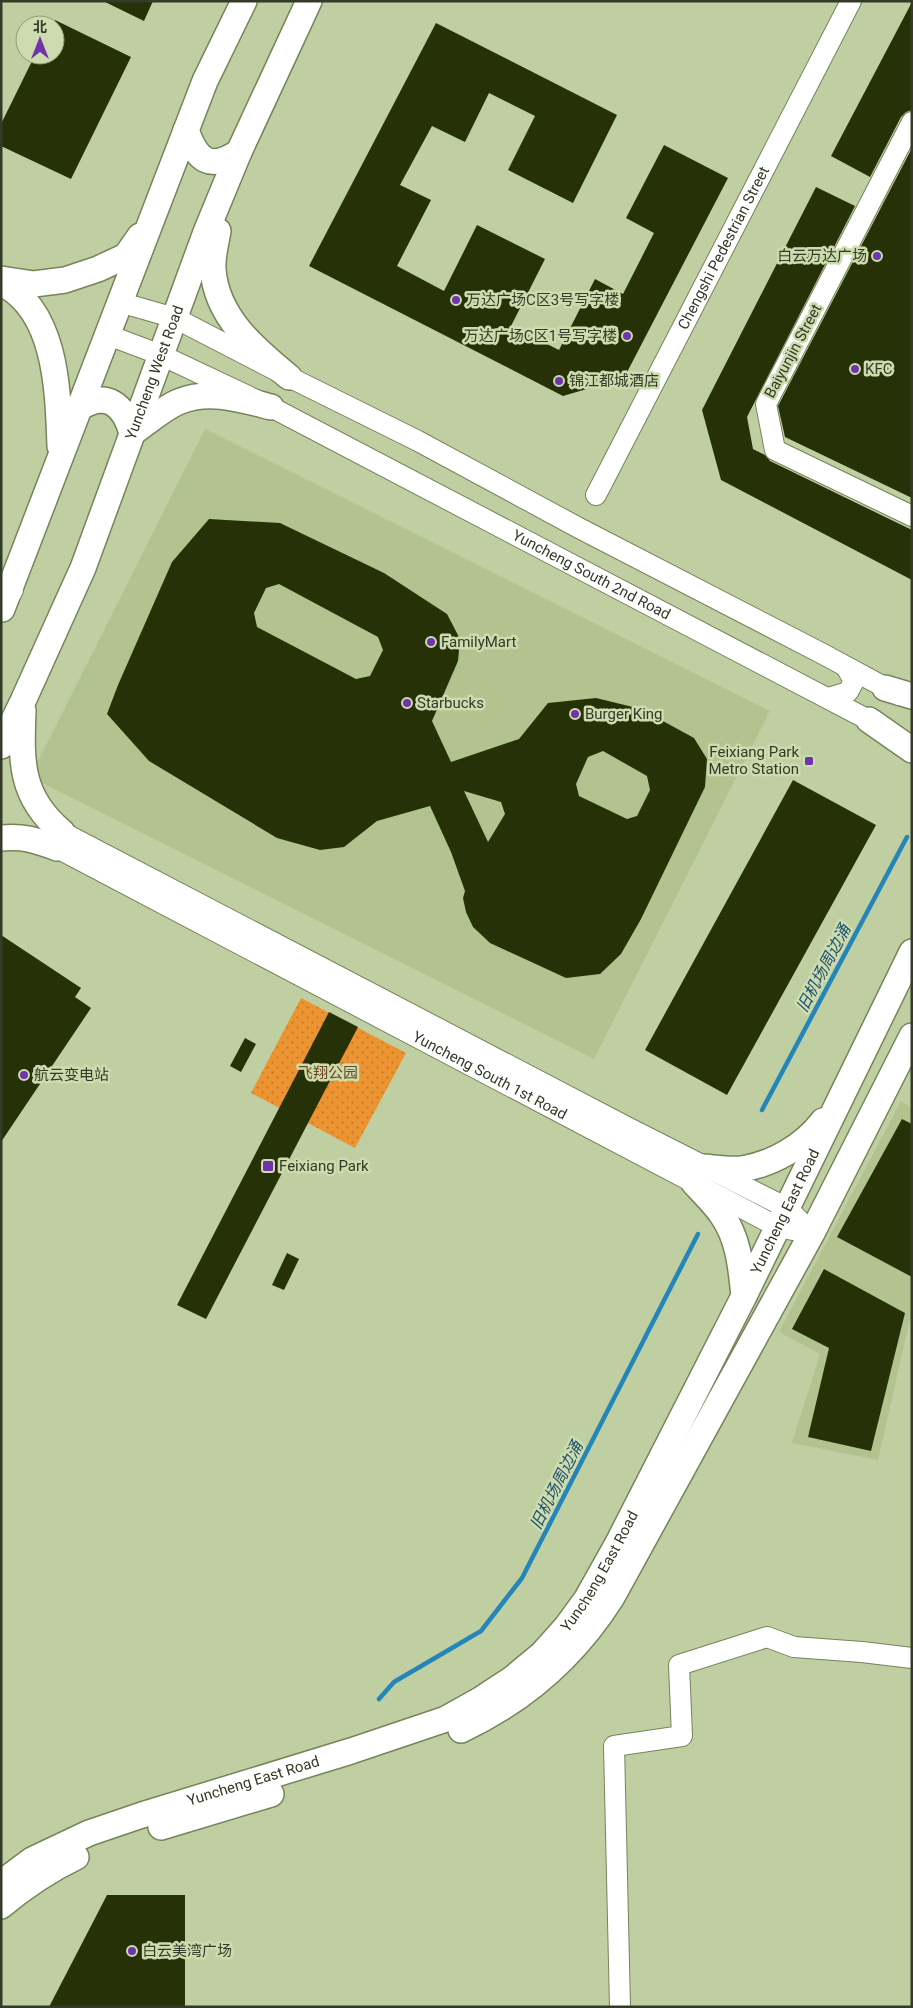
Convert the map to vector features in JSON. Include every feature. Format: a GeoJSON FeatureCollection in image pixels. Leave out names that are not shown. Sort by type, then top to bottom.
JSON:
{"type":"FeatureCollection","features":[{"type":"Feature","properties":{"kind":"main road"},"geometry":{"type":"LineString","coordinates":[[4,601],[205,81],[244,1]]}},
{"type":"Feature","properties":{"kind":"main road","name":"Yuncheng West Road"},"geometry":{"type":"LineString","coordinates":[[1,746],[83,568],[224,187],[310,1]]}},
{"type":"Feature","properties":{"kind":"main road"},"geometry":{"type":"LineString","coordinates":[[186,130],[200,157],[212,163],[220,162],[239,152]]}},
{"type":"Feature","properties":{"kind":"main road"},"geometry":{"type":"LineString","coordinates":[[224,187],[214,255],[215,283],[222,303],[236,326],[253,347],[289,377]]}},
{"type":"Feature","properties":{"kind":"main road"},"geometry":{"type":"LineString","coordinates":[[1,279],[34,284],[65,280],[98,269],[126,256],[152,220]]}},
{"type":"Feature","properties":{"kind":"main road"},"geometry":{"type":"LineString","coordinates":[[1,283],[13,289],[31,306],[50,353],[56,378],[61,456]]}},
{"type":"Feature","properties":{"kind":"main road"},"geometry":{"type":"LineString","coordinates":[[79,408],[88,402],[103,399],[112,402],[123,411],[132,433],[178,402],[200,396],[222,395],[271,407]]}},
{"type":"Feature","properties":{"kind":"main road"},"geometry":{"type":"LineString","coordinates":[[885,688],[912,696]]}},
{"type":"Feature","properties":{"kind":"main road"},"geometry":{"type":"LineString","coordinates":[[23,701],[21,753],[26,783],[59,840]]}},
{"type":"Feature","properties":{"kind":"main road"},"geometry":{"type":"LineString","coordinates":[[869,720],[912,750]]}},
{"type":"Feature","properties":{"kind":"main road"},"geometry":{"type":"LineString","coordinates":[[1,838],[18,836],[59,840]]}},
{"type":"Feature","properties":{"kind":"main road","name":"Yuncheng East Road"},"geometry":{"type":"LineString","coordinates":[[1,1883],[32,1860],[89,1833],[446,1719],[512,1679],[542,1654],[567,1626],[586,1600],[622,1534],[744,1296],[912,952]]}},
{"type":"Feature","properties":{"kind":"main road","name":"Yuncheng East Road"},"geometry":{"type":"LineString","coordinates":[[1,1906],[19,1890],[50,1870],[84,1853],[367,1764],[463,1729],[505,1706],[552,1671],[574,1650],[594,1625],[612,1597],[812,1233],[912,1036]]}},
{"type":"Feature","properties":{"kind":"main road"},"geometry":{"type":"LineString","coordinates":[[744,1296],[737,1248],[731,1230],[699,1175],[740,1169],[771,1161],[796,1146],[816,1130],[838,1101]]}},
{"type":"Feature","properties":{"kind":"main road"},"geometry":{"type":"LineString","coordinates":[[825,1131],[831,1148],[836,1152],[848,1151],[858,1145]]}},
{"type":"Feature","properties":{"kind":"street","name":"Chengshi Pedestrian Street"},"geometry":{"type":"LineString","coordinates":[[596,495],[851,1]]}},
{"type":"Feature","properties":{"kind":"street","name":"Baiyunjin Street"},"geometry":{"type":"LineString","coordinates":[[912,122],[766,404],[776,450],[912,516]]}},
{"type":"Feature","properties":{"kind":"street"},"geometry":{"type":"LineString","coordinates":[[119,302],[175,318],[418,441],[579,528],[912,702]]}},
{"type":"Feature","properties":{"kind":"street","name":"Yuncheng South 2nd Road"},"geometry":{"type":"LineString","coordinates":[[108,335],[161,355],[271,407],[912,742]]}},
{"type":"Feature","properties":{"kind":"street"},"geometry":{"type":"LineString","coordinates":[[828,698],[848,692],[854,682],[846,667]]}},
{"type":"Feature","properties":{"kind":"street","name":"Yuncheng South 1st Road"},"geometry":{"type":"LineString","coordinates":[[59,840],[602,1114],[699,1175]]}},
{"type":"Feature","properties":{"kind":"street","name":"Yuncheng South 1st Road"},"geometry":{"type":"LineString","coordinates":[[59,840],[812,1233]]}},
{"type":"Feature","properties":{"kind":"street"},"geometry":{"type":"LineString","coordinates":[[620,2007],[614,1746],[682,1736],[680,1665],[767,1637],[794,1648],[862,1652],[912,1658]]}},
{"type":"Feature","properties":{"kind":"shaded area"},"geometry":{"type":"Polygon","coordinates":[[[205,429],[770,711],[594,1059],[30,777],[205,429]]]}},
{"type":"Feature","properties":{"kind":"shaded area"},"geometry":{"type":"Polygon","coordinates":[[[901,1101],[912,1108],[912,1310],[878,1460],[792,1443],[820,1354],[779,1332],[901,1101]]]}},
{"type":"Feature","properties":{"kind":"green space","name":"飞翔公园"},"geometry":{"type":"Polygon","coordinates":[[[301,998],[406,1053],[355,1148],[251,1093],[301,998]]]}},
{"type":"Feature","properties":{"kind":"building"},"geometry":{"type":"Polygon","coordinates":[[[103,1],[153,1],[144,21],[103,1]]]}},
{"type":"Feature","properties":{"kind":"building"},"geometry":{"type":"Polygon","coordinates":[[[912,2],[912,110],[906,112],[901,117],[870,177],[831,156],[912,2]]]}},
{"type":"Feature","properties":{"kind":"building"},"geometry":{"type":"Polygon","coordinates":[[[436,23],[617,115],[573,203],[508,170],[535,116],[489,93],[465,142],[432,126],[400,185],[431,200],[397,266],[444,291],[477,225],[545,259],[511,326],[559,350],[595,279],[623,294],[654,233],[626,218],[664,145],[728,178],[624,378],[563,396],[309,266],[436,23]]]}},
{"type":"Feature","properties":{"kind":"building"},"geometry":{"type":"Polygon","coordinates":[[[65,25],[131,57],[71,179],[1,146],[1,124],[30,65],[65,65],[65,25]]]}},
{"type":"Feature","properties":{"kind":"building","name":"白云万达广场"},"geometry":{"type":"Polygon","coordinates":[[[912,148],[912,498],[785,437],[778,406],[912,148]]]}},
{"type":"Feature","properties":{"kind":"building"},"geometry":{"type":"Polygon","coordinates":[[[816,187],[855,206],[747,417],[753,449],[765,455],[770,461],[912,530],[912,580],[721,480],[702,410],[816,187]]]}},
{"type":"Feature","properties":{"kind":"building"},"geometry":{"type":"Polygon","coordinates":[[[209,519],[280,523],[384,573],[447,614],[460,639],[458,661],[432,721],[451,762],[519,739],[548,703],[596,698],[641,709],[694,738],[707,759],[705,787],[641,919],[621,954],[600,974],[566,978],[490,943],[473,927],[466,912],[463,898],[465,891],[451,852],[430,806],[377,821],[344,847],[320,850],[277,838],[149,761],[107,714],[172,562],[209,519]],[[279,584],[266,588],[254,613],[257,627],[356,679],[370,676],[383,650],[378,637],[279,584]],[[603,751],[588,757],[576,784],[579,796],[627,819],[637,816],[650,790],[647,776],[603,751]],[[464,791],[488,842],[505,814],[501,802],[464,791]]]}},
{"type":"Feature","properties":{"kind":"building"},"geometry":{"type":"Polygon","coordinates":[[[793,780],[876,825],[727,1095],[645,1050],[793,780]]]}},
{"type":"Feature","properties":{"kind":"building","name":"航云变电站"},"geometry":{"type":"Polygon","coordinates":[[[1,935],[81,988],[75,997],[91,1008],[1,1142],[1,935]]]}},
{"type":"Feature","properties":{"kind":"building","name":"Feixiang Park"},"geometry":{"type":"Polygon","coordinates":[[[329,1012],[358,1027],[206,1319],[177,1305],[329,1012]]]}},
{"type":"Feature","properties":{"kind":"building"},"geometry":{"type":"Polygon","coordinates":[[[245,1038],[256,1044],[241,1072],[230,1066],[245,1038]]]}},
{"type":"Feature","properties":{"kind":"building"},"geometry":{"type":"Polygon","coordinates":[[[902,1119],[912,1124],[912,1277],[837,1237],[902,1119]]]}},
{"type":"Feature","properties":{"kind":"building"},"geometry":{"type":"Polygon","coordinates":[[[287,1253],[299,1259],[284,1290],[272,1285],[287,1253]]]}},
{"type":"Feature","properties":{"kind":"building"},"geometry":{"type":"Polygon","coordinates":[[[824,1269],[905,1313],[871,1451],[808,1437],[829,1348],[792,1329],[824,1269]]]}},
{"type":"Feature","properties":{"kind":"building","name":"白云美湾广场"},"geometry":{"type":"Polygon","coordinates":[[[107,1895],[185,1895],[185,2007],[49,2007],[107,1895]]]}},
{"type":"Feature","properties":{"kind":"waterway","name":"旧机场周边涌"},"geometry":{"type":"LineString","coordinates":[[762,1110],[907,837]]}},
{"type":"Feature","properties":{"kind":"waterway","name":"旧机场周边涌"},"geometry":{"type":"LineString","coordinates":[[379,1699],[394,1682],[481,1631],[522,1578],[698,1234]]}},
{"type":"Feature","properties":{"kind":"place","name":"白云万达广场"},"geometry":{"type":"Point","coordinates":[877,256]}},
{"type":"Feature","properties":{"kind":"place","name":"万达广场C区3号写字楼"},"geometry":{"type":"Point","coordinates":[456,300]}},
{"type":"Feature","properties":{"kind":"place","name":"万达广场C区1号写字楼"},"geometry":{"type":"Point","coordinates":[627,336]}},
{"type":"Feature","properties":{"kind":"place","name":"KFC"},"geometry":{"type":"Point","coordinates":[855,369]}},
{"type":"Feature","properties":{"kind":"place","name":"锦江都城酒店"},"geometry":{"type":"Point","coordinates":[559,381]}},
{"type":"Feature","properties":{"kind":"place","name":"FamilyMart"},"geometry":{"type":"Point","coordinates":[431,642]}},
{"type":"Feature","properties":{"kind":"place","name":"Starbucks"},"geometry":{"type":"Point","coordinates":[407,703]}},
{"type":"Feature","properties":{"kind":"place","name":"Burger King"},"geometry":{"type":"Point","coordinates":[575,714]}},
{"type":"Feature","properties":{"kind":"place","name":"Feixiang Park Metro Station"},"geometry":{"type":"Point","coordinates":[809,761]}},
{"type":"Feature","properties":{"kind":"place","name":"航云变电站"},"geometry":{"type":"Point","coordinates":[24,1075]}},
{"type":"Feature","properties":{"kind":"place","name":"Feixiang Park"},"geometry":{"type":"Point","coordinates":[268,1166]}},
{"type":"Feature","properties":{"kind":"place","name":"白云美湾广场"},"geometry":{"type":"Point","coordinates":[132,1951]}}]}
